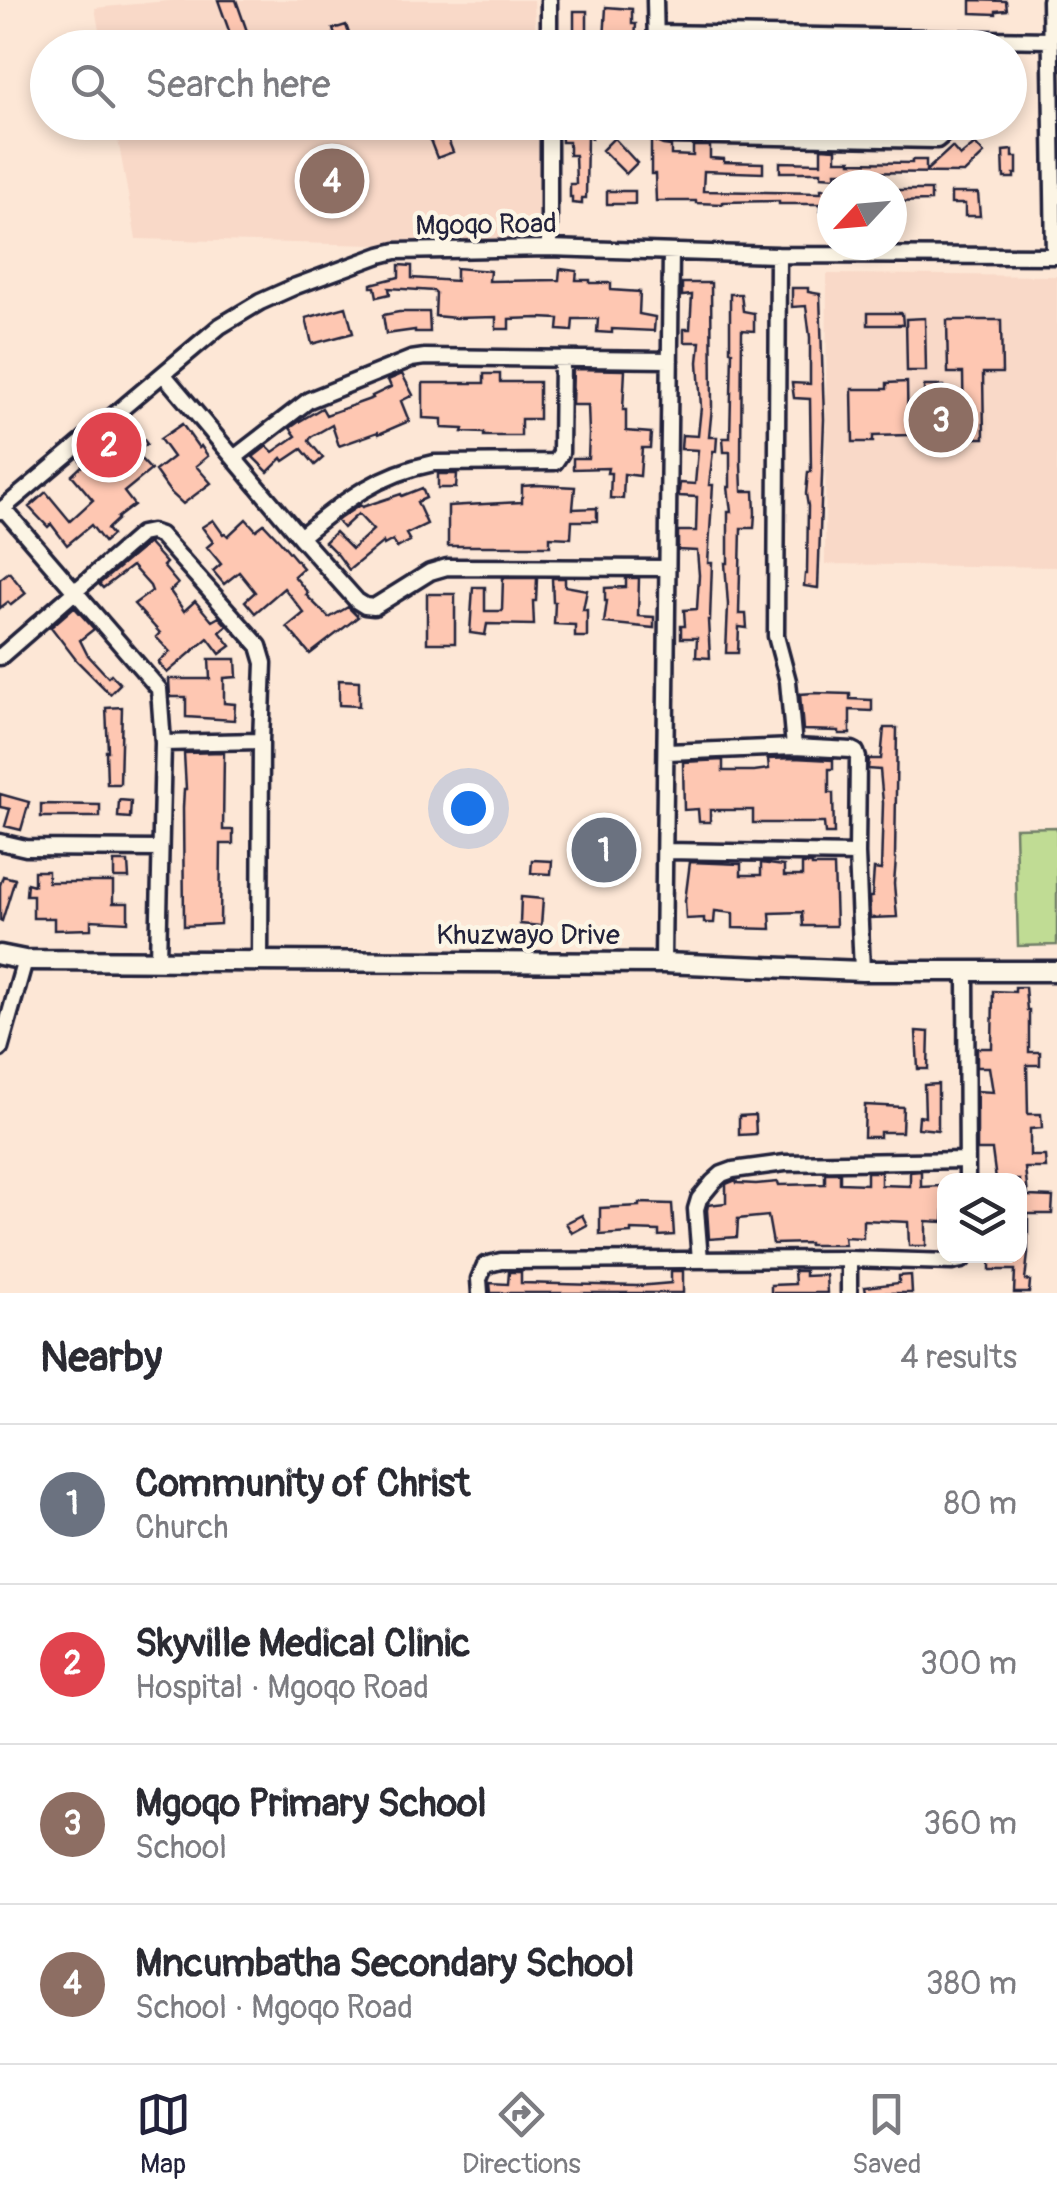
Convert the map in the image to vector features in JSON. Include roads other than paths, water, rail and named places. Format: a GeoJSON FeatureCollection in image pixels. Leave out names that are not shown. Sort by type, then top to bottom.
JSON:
{"type":"FeatureCollection","features":[{"type":"Feature","properties":{"kind":"street"},"geometry":{"type":"LineString","coordinates":[[549,0],[549,30]]}},
{"type":"Feature","properties":{"kind":"street"},"geometry":{"type":"LineString","coordinates":[[656,0],[656,30]]}},
{"type":"Feature","properties":{"kind":"street"},"geometry":{"type":"LineString","coordinates":[[1050,0],[1056,256]]}},
{"type":"Feature","properties":{"kind":"street"},"geometry":{"type":"LineString","coordinates":[[1027,41],[1050,40]]}},
{"type":"Feature","properties":{"kind":"street"},"geometry":{"type":"LineString","coordinates":[[549,140],[549,248]]}},
{"type":"Feature","properties":{"kind":"street","name":"Mgoqo Road"},"geometry":{"type":"LineString","coordinates":[[2,510],[220,326],[296,286],[396,251],[549,248],[778,255],[1056,256]]}},
{"type":"Feature","properties":{"kind":"street"},"geometry":{"type":"LineString","coordinates":[[664,963],[671,252]]}},
{"type":"Feature","properties":{"kind":"street"},"geometry":{"type":"LineString","coordinates":[[778,255],[776,636],[788,680],[794,747]]}},
{"type":"Feature","properties":{"kind":"street"},"geometry":{"type":"LineString","coordinates":[[234,458],[309,400],[411,359],[670,360]]}},
{"type":"Feature","properties":{"kind":"street"},"geometry":{"type":"LineString","coordinates":[[300,537],[352,496],[374,483],[420,466],[555,462],[562,453],[562,359]]}},
{"type":"Feature","properties":{"kind":"street"},"geometry":{"type":"LineString","coordinates":[[164,375],[300,537],[365,606],[374,607],[430,572],[447,567],[667,568]]}},
{"type":"Feature","properties":{"kind":"street"},"geometry":{"type":"LineString","coordinates":[[2,510],[159,690],[164,743],[158,960]]}},
{"type":"Feature","properties":{"kind":"street"},"geometry":{"type":"LineString","coordinates":[[0,656],[141,534],[150,532],[160,535],[259,646],[264,663],[260,962]]}},
{"type":"Feature","properties":{"kind":"street"},"geometry":{"type":"LineString","coordinates":[[164,743],[261,742]]}},
{"type":"Feature","properties":{"kind":"street"},"geometry":{"type":"LineString","coordinates":[[666,752],[794,747],[856,752],[862,971]]}},
{"type":"Feature","properties":{"kind":"street"},"geometry":{"type":"LineString","coordinates":[[0,842],[26,848],[160,849]]}},
{"type":"Feature","properties":{"kind":"street"},"geometry":{"type":"LineString","coordinates":[[665,851],[857,854]]}},
{"type":"Feature","properties":{"kind":"street","name":"Khuzwayo Drive"},"geometry":{"type":"LineString","coordinates":[[0,955],[25,960],[664,963],[862,971],[1057,971]]}},
{"type":"Feature","properties":{"kind":"street"},"geometry":{"type":"LineString","coordinates":[[0,1048],[25,960]]}},
{"type":"Feature","properties":{"kind":"street"},"geometry":{"type":"LineString","coordinates":[[966,972],[967,1173]]}},
{"type":"Feature","properties":{"kind":"street"},"geometry":{"type":"LineString","coordinates":[[700,1260],[696,1210],[699,1198],[722,1174],[786,1163],[967,1160]]}},
{"type":"Feature","properties":{"kind":"street"},"geometry":{"type":"LineString","coordinates":[[849,1259],[850,1293]]}},
{"type":"Feature","properties":{"kind":"street"},"geometry":{"type":"LineString","coordinates":[[480,1293],[480,1272],[492,1262],[937,1262]]}},
{"type":"Feature","properties":{"kind":"place","name":"Mncumbatha Secondary School"},"geometry":{"type":"Point","coordinates":[332,181]}},
{"type":"Feature","properties":{"kind":"place","name":"Mgoqo Primary School"},"geometry":{"type":"Point","coordinates":[941,420]}},
{"type":"Feature","properties":{"kind":"place","name":"Skyville Medical Clinic"},"geometry":{"type":"Point","coordinates":[109,445]}},
{"type":"Feature","properties":{"kind":"place","name":"Community of Christ"},"geometry":{"type":"Point","coordinates":[604,850]}}]}
